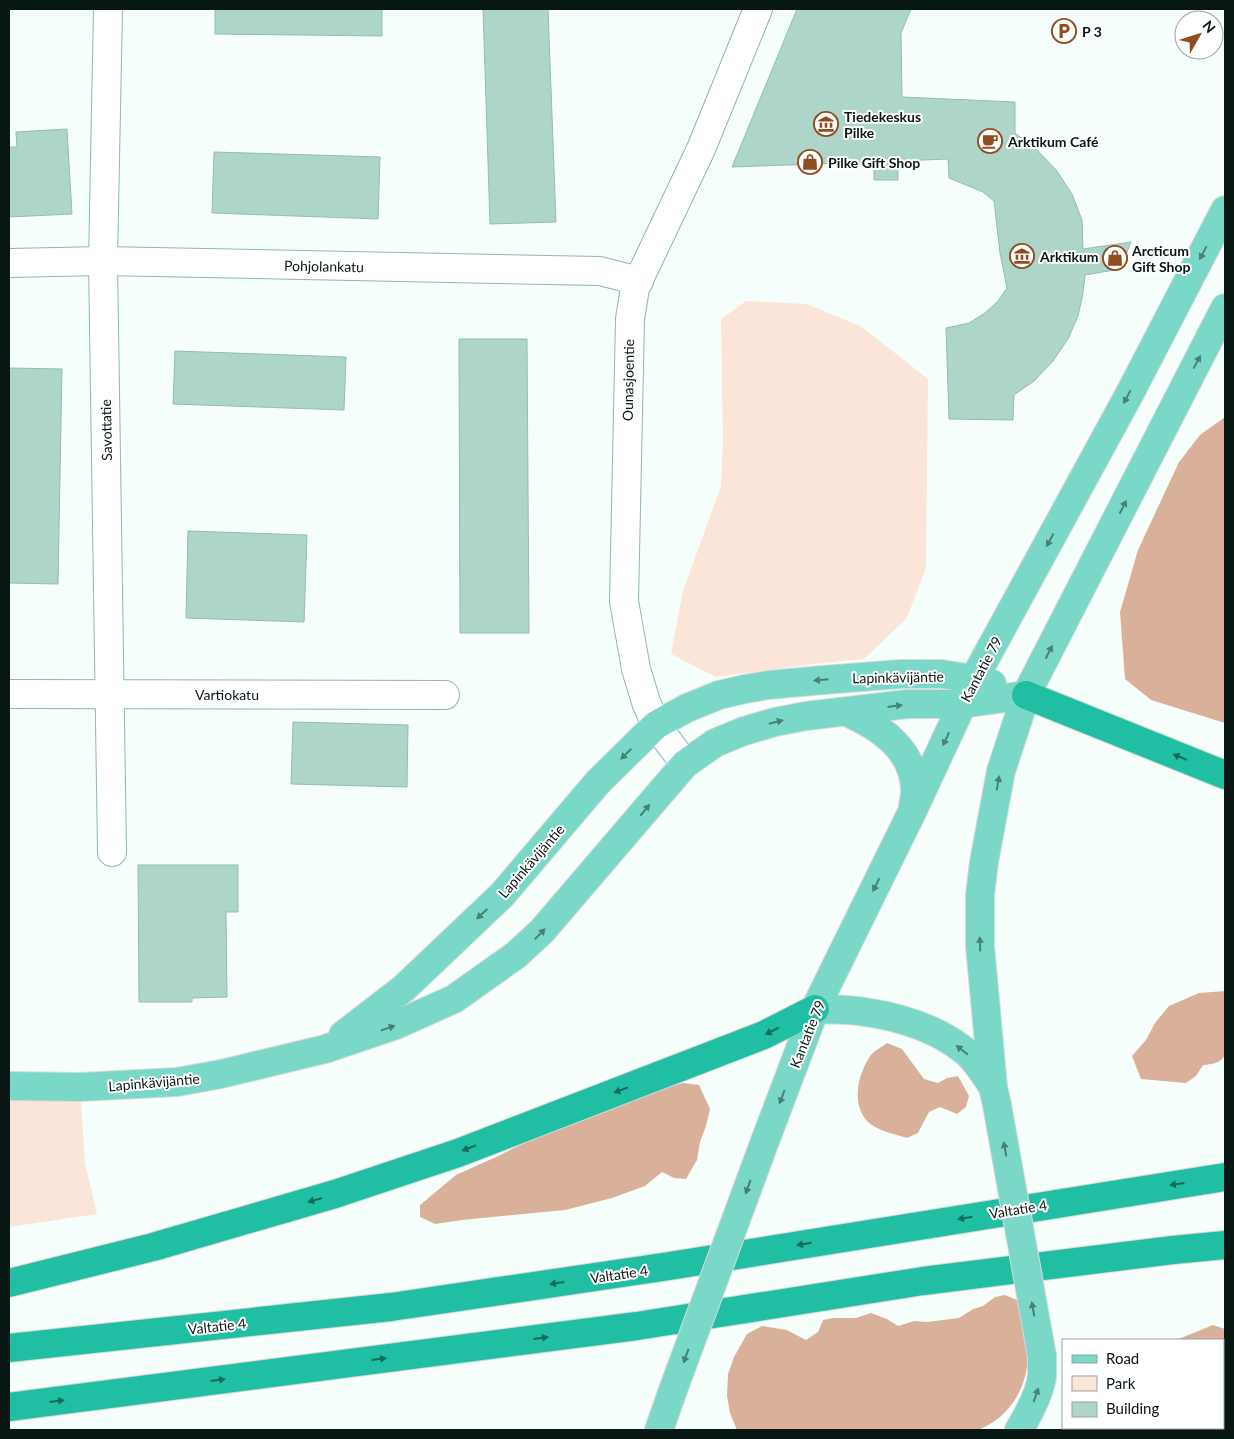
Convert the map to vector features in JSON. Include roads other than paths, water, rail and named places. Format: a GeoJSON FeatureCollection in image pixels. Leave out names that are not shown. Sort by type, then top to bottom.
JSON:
{"type":"FeatureCollection","features":[{"type":"Feature","properties":{"kind":"highway"},"geometry":{"type":"LineString","coordinates":[[1026,695],[1225,775]]}},
{"type":"Feature","properties":{"kind":"highway"},"geometry":{"type":"LineString","coordinates":[[9,1283],[162,1245],[335,1194],[458,1153],[764,1036],[815,1009]]}},
{"type":"Feature","properties":{"kind":"highway","name":"Valtatie 4"},"geometry":{"type":"LineString","coordinates":[[9,1348],[391,1307],[672,1266],[1225,1177]]}},
{"type":"Feature","properties":{"kind":"highway"},"geometry":{"type":"LineString","coordinates":[[9,1407],[637,1326],[923,1282],[1225,1245]]}},
{"type":"Feature","properties":{"kind":"main road","name":"Kantatie 79"},"geometry":{"type":"LineString","coordinates":[[659,1430],[815,1009],[913,810],[974,678],[1130,393],[1225,210]]}},
{"type":"Feature","properties":{"kind":"main road"},"geometry":{"type":"LineString","coordinates":[[1019,1430],[1027,1417],[1042,1378],[1042,1356],[995,1096],[980,946],[980,895],[984,862],[1001,770],[1026,695],[1225,308]]}},
{"type":"Feature","properties":{"kind":"main road","name":"Lapinkävijäntie"},"geometry":{"type":"LineString","coordinates":[[325,1049],[404,988],[502,895],[598,782],[656,725],[687,708],[719,696],[768,685],[901,674],[941,674],[974,678],[1026,695]]}},
{"type":"Feature","properties":{"kind":"main road","name":"Lapinkävijäntie"},"geometry":{"type":"LineString","coordinates":[[9,1086],[80,1087],[177,1082],[221,1074],[325,1049],[396,1025],[454,999],[516,955],[542,932],[685,764],[715,743],[744,731],[806,716],[907,704],[962,704],[1026,695]]}},
{"type":"Feature","properties":{"kind":"main road"},"geometry":{"type":"LineString","coordinates":[[847,712],[865,720],[890,737],[905,757],[914,779],[913,810]]}},
{"type":"Feature","properties":{"kind":"main road"},"geometry":{"type":"LineString","coordinates":[[815,1009],[864,1012],[892,1017],[941,1036],[966,1052],[981,1069],[995,1096]]}},
{"type":"Feature","properties":{"kind":"street","name":"Savottatie"},"geometry":{"type":"LineString","coordinates":[[108,9],[103,261],[112,852]]}},
{"type":"Feature","properties":{"kind":"street","name":"Ounasjoentie"},"geometry":{"type":"LineString","coordinates":[[685,764],[656,725],[646,702],[636,669],[624,601],[630,319],[638,280],[701,149],[758,9]]}},
{"type":"Feature","properties":{"kind":"street","name":"Pohjolankatu"},"geometry":{"type":"LineString","coordinates":[[9,262],[103,261],[600,271],[638,280]]}},
{"type":"Feature","properties":{"kind":"street","name":"Vartiokatu"},"geometry":{"type":"LineString","coordinates":[[9,694],[444,695]]}},
{"type":"Feature","properties":{"kind":"place","name":"P 3"},"geometry":{"type":"Point","coordinates":[1064,31]}},
{"type":"Feature","properties":{"kind":"place","name":"Tiedekeskus Pilke"},"geometry":{"type":"Point","coordinates":[826,124]}},
{"type":"Feature","properties":{"kind":"place","name":"Arktikum Café"},"geometry":{"type":"Point","coordinates":[990,141]}},
{"type":"Feature","properties":{"kind":"place","name":"Pilke Gift Shop"},"geometry":{"type":"Point","coordinates":[810,162]}},
{"type":"Feature","properties":{"kind":"place","name":"Arktikum"},"geometry":{"type":"Point","coordinates":[1022,256]}},
{"type":"Feature","properties":{"kind":"place","name":"Arcticum Gift Shop"},"geometry":{"type":"Point","coordinates":[1115,258]}}]}
